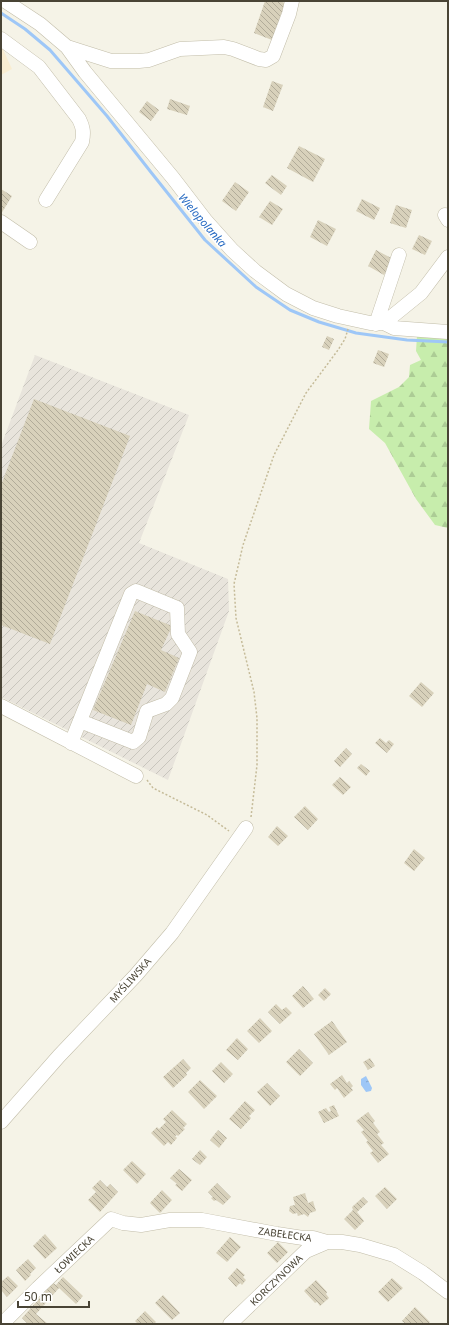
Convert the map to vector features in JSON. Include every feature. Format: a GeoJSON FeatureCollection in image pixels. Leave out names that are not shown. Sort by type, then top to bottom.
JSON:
{"type":"FeatureCollection","features":[{"type":"Feature","properties":{"kind":"street"},"geometry":{"type":"LineString","coordinates":[[5,1],[40,24],[66,47],[173,178],[206,221],[232,250],[255,271],[286,294],[313,308],[338,316],[380,323],[394,328],[448,332]]}},
{"type":"Feature","properties":{"kind":"street"},"geometry":{"type":"LineString","coordinates":[[66,47],[111,61],[139,61],[180,50],[224,47],[266,60],[273,56],[289,14],[292,1]]}},
{"type":"Feature","properties":{"kind":"street"},"geometry":{"type":"LineString","coordinates":[[1,39],[38,67],[83,126],[84,132],[82,142],[46,200]]}},
{"type":"Feature","properties":{"kind":"street"},"geometry":{"type":"LineString","coordinates":[[1,222],[30,242]]}},
{"type":"Feature","properties":{"kind":"street"},"geometry":{"type":"LineString","coordinates":[[380,323],[399,255]]}},
{"type":"Feature","properties":{"kind":"street"},"geometry":{"type":"LineString","coordinates":[[380,323],[421,293],[448,257]]}},
{"type":"Feature","properties":{"kind":"street"},"geometry":{"type":"LineString","coordinates":[[71,742],[131,594],[136,591],[178,608],[178,634],[190,652],[172,698],[166,704],[147,711],[139,737],[133,742],[80,721]]}},
{"type":"Feature","properties":{"kind":"street"},"geometry":{"type":"LineString","coordinates":[[1,706],[136,776]]}},
{"type":"Feature","properties":{"kind":"street","name":"MYŚLIWSKA"},"geometry":{"type":"LineString","coordinates":[[1,1122],[49,1067],[136,975],[172,933],[242,833]]}},
{"type":"Feature","properties":{"kind":"street","name":"ZABEŁECKA"},"geometry":{"type":"LineString","coordinates":[[111,1219],[123,1223],[141,1225],[170,1220],[202,1220],[277,1234],[313,1238],[327,1242],[354,1244],[394,1255],[423,1273],[448,1292]]}},
{"type":"Feature","properties":{"kind":"street","name":"ŁOWIECKA"},"geometry":{"type":"LineString","coordinates":[[3,1324],[38,1288],[111,1219]]}},
{"type":"Feature","properties":{"kind":"street","name":"KORCZYNOWA"},"geometry":{"type":"LineString","coordinates":[[230,1324],[306,1251],[327,1242]]}},
{"type":"Feature","properties":{"kind":"path"},"geometry":{"type":"LineString","coordinates":[[136,776],[146,779],[153,788],[242,833],[250,822],[253,808],[257,765],[258,718],[254,692],[236,618],[234,584],[243,545],[274,455],[306,394],[338,350],[345,339],[349,327]]}},
{"type":"Feature","properties":{"kind":"shaded area"},"geometry":{"type":"Polygon","coordinates":[[[1,45],[12,69],[1,75],[1,45]]]}},
{"type":"Feature","properties":{"kind":"shaded area"},"geometry":{"type":"Polygon","coordinates":[[[35,355],[189,415],[139,543],[228,579],[229,611],[168,780],[1,697],[1,446],[35,355]]]}},
{"type":"Feature","properties":{"kind":"green space"},"geometry":{"type":"Polygon","coordinates":[[[417,336],[448,338],[448,528],[435,525],[416,499],[385,443],[369,429],[371,401],[399,387],[409,377],[410,365],[421,360],[416,351],[417,336]]]}},
{"type":"Feature","properties":{"kind":"water"},"geometry":{"type":"Polygon","coordinates":[[[366,1076],[372,1088],[371,1091],[366,1092],[361,1085],[361,1079],[366,1076]]]}},
{"type":"Feature","properties":{"kind":"building"},"geometry":{"type":"Polygon","coordinates":[[[265,1],[280,1],[285,3],[272,40],[254,33],[265,1]]]}},
{"type":"Feature","properties":{"kind":"building"},"geometry":{"type":"Polygon","coordinates":[[[272,81],[283,85],[273,111],[263,107],[272,81]]]}},
{"type":"Feature","properties":{"kind":"building"},"geometry":{"type":"Polygon","coordinates":[[[170,99],[190,106],[187,115],[167,109],[170,99]]]}},
{"type":"Feature","properties":{"kind":"building"},"geometry":{"type":"Polygon","coordinates":[[[147,101],[159,110],[151,121],[139,112],[147,101]]]}},
{"type":"Feature","properties":{"kind":"building"},"geometry":{"type":"Polygon","coordinates":[[[299,146],[325,159],[313,182],[287,168],[299,146]]]}},
{"type":"Feature","properties":{"kind":"building"},"geometry":{"type":"Polygon","coordinates":[[[272,175],[287,186],[281,195],[265,183],[272,175]]]}},
{"type":"Feature","properties":{"kind":"building"},"geometry":{"type":"Polygon","coordinates":[[[235,182],[249,192],[236,211],[222,201],[235,182]]]}},
{"type":"Feature","properties":{"kind":"building"},"geometry":{"type":"Polygon","coordinates":[[[1,189],[12,196],[1,214],[1,189]]]}},
{"type":"Feature","properties":{"kind":"building"},"geometry":{"type":"Polygon","coordinates":[[[362,199],[380,208],[374,220],[356,211],[362,199]]]}},
{"type":"Feature","properties":{"kind":"building"},"geometry":{"type":"Polygon","coordinates":[[[270,201],[283,209],[272,225],[259,217],[270,201]]]}},
{"type":"Feature","properties":{"kind":"building"},"geometry":{"type":"Polygon","coordinates":[[[396,205],[412,210],[406,228],[390,223],[396,205]]]}},
{"type":"Feature","properties":{"kind":"building"},"geometry":{"type":"Polygon","coordinates":[[[318,220],[336,229],[327,246],[310,237],[318,220]]]}},
{"type":"Feature","properties":{"kind":"building"},"geometry":{"type":"Polygon","coordinates":[[[419,235],[432,241],[425,255],[412,249],[419,235]]]}},
{"type":"Feature","properties":{"kind":"building"},"geometry":{"type":"Polygon","coordinates":[[[376,250],[393,259],[384,275],[368,266],[376,250]]]}},
{"type":"Feature","properties":{"kind":"building"},"geometry":{"type":"Polygon","coordinates":[[[327,336],[334,339],[329,350],[322,347],[327,336]]]}},
{"type":"Feature","properties":{"kind":"building"},"geometry":{"type":"Polygon","coordinates":[[[378,350],[389,354],[384,367],[373,363],[378,350]]]}},
{"type":"Feature","properties":{"kind":"building"},"geometry":{"type":"Polygon","coordinates":[[[34,399],[130,436],[50,644],[1,625],[1,485],[34,399]]]}},
{"type":"Feature","properties":{"kind":"building"},"geometry":{"type":"Polygon","coordinates":[[[135,611],[172,626],[161,650],[179,658],[165,692],[147,684],[131,725],[93,710],[135,611]]]}},
{"type":"Feature","properties":{"kind":"building"},"geometry":{"type":"Polygon","coordinates":[[[421,682],[434,693],[422,707],[409,696],[421,682]]]}},
{"type":"Feature","properties":{"kind":"building"},"geometry":{"type":"Polygon","coordinates":[[[380,738],[386,743],[389,740],[394,744],[387,753],[375,743],[380,738]]]}},
{"type":"Feature","properties":{"kind":"building"},"geometry":{"type":"Polygon","coordinates":[[[346,748],[352,754],[340,767],[334,761],[346,748]]]}},
{"type":"Feature","properties":{"kind":"building"},"geometry":{"type":"Polygon","coordinates":[[[361,764],[370,771],[366,776],[357,768],[361,764]]]}},
{"type":"Feature","properties":{"kind":"building"},"geometry":{"type":"Polygon","coordinates":[[[340,777],[351,787],[343,795],[332,785],[340,777]]]}},
{"type":"Feature","properties":{"kind":"building"},"geometry":{"type":"Polygon","coordinates":[[[305,806],[318,819],[308,830],[294,817],[305,806]]]}},
{"type":"Feature","properties":{"kind":"building"},"geometry":{"type":"Polygon","coordinates":[[[277,826],[288,836],[278,846],[268,837],[277,826]]]}},
{"type":"Feature","properties":{"kind":"building"},"geometry":{"type":"Polygon","coordinates":[[[414,849],[425,858],[414,871],[404,863],[414,849]]]}},
{"type":"Feature","properties":{"kind":"building"},"geometry":{"type":"Polygon","coordinates":[[[303,986],[314,999],[303,1008],[292,996],[303,986]]]}},
{"type":"Feature","properties":{"kind":"building"},"geometry":{"type":"Polygon","coordinates":[[[325,988],[331,994],[324,1001],[318,995],[325,988]]]}},
{"type":"Feature","properties":{"kind":"building"},"geometry":{"type":"Polygon","coordinates":[[[276,1004],[282,1010],[286,1007],[292,1013],[280,1024],[268,1012],[276,1004]]]}},
{"type":"Feature","properties":{"kind":"building"},"geometry":{"type":"Polygon","coordinates":[[[260,1018],[272,1031],[259,1043],[247,1031],[260,1018]]]}},
{"type":"Feature","properties":{"kind":"building"},"geometry":{"type":"Polygon","coordinates":[[[332,1021],[347,1042],[329,1055],[314,1034],[332,1021]]]}},
{"type":"Feature","properties":{"kind":"building"},"geometry":{"type":"Polygon","coordinates":[[[237,1038],[248,1049],[238,1060],[226,1050],[237,1038]]]}},
{"type":"Feature","properties":{"kind":"building"},"geometry":{"type":"Polygon","coordinates":[[[299,1049],[313,1063],[300,1076],[286,1062],[299,1049]]]}},
{"type":"Feature","properties":{"kind":"building"},"geometry":{"type":"Polygon","coordinates":[[[370,1058],[375,1066],[368,1070],[363,1062],[370,1058]]]}},
{"type":"Feature","properties":{"kind":"building"},"geometry":{"type":"Polygon","coordinates":[[[183,1059],[191,1068],[186,1073],[187,1075],[173,1088],[163,1077],[183,1059]]]}},
{"type":"Feature","properties":{"kind":"building"},"geometry":{"type":"Polygon","coordinates":[[[221,1062],[233,1074],[224,1083],[212,1071],[221,1062]]]}},
{"type":"Feature","properties":{"kind":"building"},"geometry":{"type":"Polygon","coordinates":[[[342,1075],[347,1083],[349,1081],[353,1086],[351,1088],[353,1090],[344,1098],[337,1088],[335,1090],[330,1084],[342,1075]]]}},
{"type":"Feature","properties":{"kind":"building"},"geometry":{"type":"Polygon","coordinates":[[[200,1080],[217,1096],[204,1109],[188,1092],[200,1080]]]}},
{"type":"Feature","properties":{"kind":"building"},"geometry":{"type":"Polygon","coordinates":[[[267,1083],[280,1096],[270,1106],[257,1092],[267,1083]]]}},
{"type":"Feature","properties":{"kind":"building"},"geometry":{"type":"Polygon","coordinates":[[[245,1101],[255,1110],[249,1116],[251,1118],[241,1129],[229,1119],[245,1101]]]}},
{"type":"Feature","properties":{"kind":"building"},"geometry":{"type":"Polygon","coordinates":[[[334,1105],[339,1116],[324,1123],[318,1112],[326,1108],[329,1112],[331,1111],[329,1107],[334,1105]]]}},
{"type":"Feature","properties":{"kind":"building"},"geometry":{"type":"Polygon","coordinates":[[[172,1110],[187,1124],[183,1128],[185,1129],[178,1136],[175,1136],[177,1138],[171,1145],[168,1142],[164,1146],[151,1133],[157,1127],[159,1129],[166,1122],[163,1119],[172,1110]]]}},
{"type":"Feature","properties":{"kind":"building"},"geometry":{"type":"Polygon","coordinates":[[[368,1112],[375,1121],[373,1123],[380,1132],[377,1134],[384,1143],[381,1145],[389,1154],[378,1163],[370,1153],[373,1151],[361,1132],[364,1130],[356,1121],[368,1112]]]}},
{"type":"Feature","properties":{"kind":"building"},"geometry":{"type":"Polygon","coordinates":[[[218,1130],[227,1138],[219,1148],[210,1140],[218,1130]]]}},
{"type":"Feature","properties":{"kind":"building"},"geometry":{"type":"Polygon","coordinates":[[[200,1150],[207,1157],[200,1165],[192,1159],[200,1150]]]}},
{"type":"Feature","properties":{"kind":"building"},"geometry":{"type":"Polygon","coordinates":[[[132,1161],[146,1174],[137,1184],[123,1170],[132,1161]]]}},
{"type":"Feature","properties":{"kind":"building"},"geometry":{"type":"Polygon","coordinates":[[[179,1169],[192,1180],[182,1191],[170,1178],[179,1169]]]}},
{"type":"Feature","properties":{"kind":"building"},"geometry":{"type":"Polygon","coordinates":[[[100,1180],[107,1187],[110,1184],[118,1192],[100,1212],[88,1200],[96,1192],[92,1188],[100,1180]]]}},
{"type":"Feature","properties":{"kind":"building"},"geometry":{"type":"Polygon","coordinates":[[[217,1183],[231,1197],[223,1205],[216,1200],[214,1201],[211,1198],[213,1197],[208,1192],[217,1183]]]}},
{"type":"Feature","properties":{"kind":"building"},"geometry":{"type":"Polygon","coordinates":[[[385,1187],[397,1199],[387,1209],[375,1196],[385,1187]]]}},
{"type":"Feature","properties":{"kind":"building"},"geometry":{"type":"Polygon","coordinates":[[[162,1190],[172,1200],[160,1213],[150,1203],[162,1190]]]}},
{"type":"Feature","properties":{"kind":"building"},"geometry":{"type":"Polygon","coordinates":[[[305,1193],[308,1203],[313,1201],[316,1211],[310,1213],[308,1217],[304,1214],[298,1216],[297,1213],[293,1214],[289,1211],[290,1206],[295,1205],[293,1197],[305,1193]]]}},
{"type":"Feature","properties":{"kind":"building"},"geometry":{"type":"Polygon","coordinates":[[[363,1197],[368,1202],[357,1212],[364,1221],[355,1230],[344,1219],[353,1210],[352,1207],[363,1197]]]}},
{"type":"Feature","properties":{"kind":"building"},"geometry":{"type":"Polygon","coordinates":[[[45,1234],[57,1248],[45,1259],[33,1246],[45,1234]]]}},
{"type":"Feature","properties":{"kind":"building"},"geometry":{"type":"Polygon","coordinates":[[[230,1237],[241,1247],[227,1262],[216,1253],[230,1237]]]}},
{"type":"Feature","properties":{"kind":"building"},"geometry":{"type":"Polygon","coordinates":[[[278,1242],[288,1252],[277,1263],[267,1253],[278,1242]]]}},
{"type":"Feature","properties":{"kind":"building"},"geometry":{"type":"Polygon","coordinates":[[[28,1259],[36,1268],[25,1281],[16,1270],[28,1259]]]}},
{"type":"Feature","properties":{"kind":"building"},"geometry":{"type":"Polygon","coordinates":[[[237,1268],[245,1275],[243,1277],[246,1280],[242,1285],[240,1283],[236,1287],[228,1278],[237,1268]]]}},
{"type":"Feature","properties":{"kind":"building"},"geometry":{"type":"Polygon","coordinates":[[[8,1276],[18,1286],[7,1297],[1,1290],[1,1282],[8,1276]]]}},
{"type":"Feature","properties":{"kind":"building"},"geometry":{"type":"Polygon","coordinates":[[[63,1277],[83,1296],[76,1304],[59,1288],[36,1314],[48,1324],[28,1324],[22,1318],[53,1283],[56,1285],[63,1277]]]}},
{"type":"Feature","properties":{"kind":"building"},"geometry":{"type":"Polygon","coordinates":[[[392,1278],[403,1288],[388,1302],[378,1292],[392,1278]]]}},
{"type":"Feature","properties":{"kind":"building"},"geometry":{"type":"Polygon","coordinates":[[[316,1280],[327,1292],[326,1294],[329,1298],[320,1306],[317,1302],[315,1303],[304,1291],[316,1280]]]}},
{"type":"Feature","properties":{"kind":"building"},"geometry":{"type":"Polygon","coordinates":[[[163,1295],[180,1313],[172,1320],[155,1303],[163,1295]]]}},
{"type":"Feature","properties":{"kind":"building"},"geometry":{"type":"Polygon","coordinates":[[[415,1307],[430,1322],[428,1324],[406,1324],[402,1321],[415,1307]]]}},
{"type":"Feature","properties":{"kind":"building"},"geometry":{"type":"Polygon","coordinates":[[[145,1311],[156,1322],[154,1324],[138,1324],[135,1321],[145,1311]]]}},
{"type":"Feature","properties":{"kind":"waterway","name":"Wielopolanka"},"geometry":{"type":"LineString","coordinates":[[1,13],[25,29],[50,50],[107,116],[205,240],[256,287],[290,310],[319,322],[356,333],[407,340],[448,342]]}}]}
